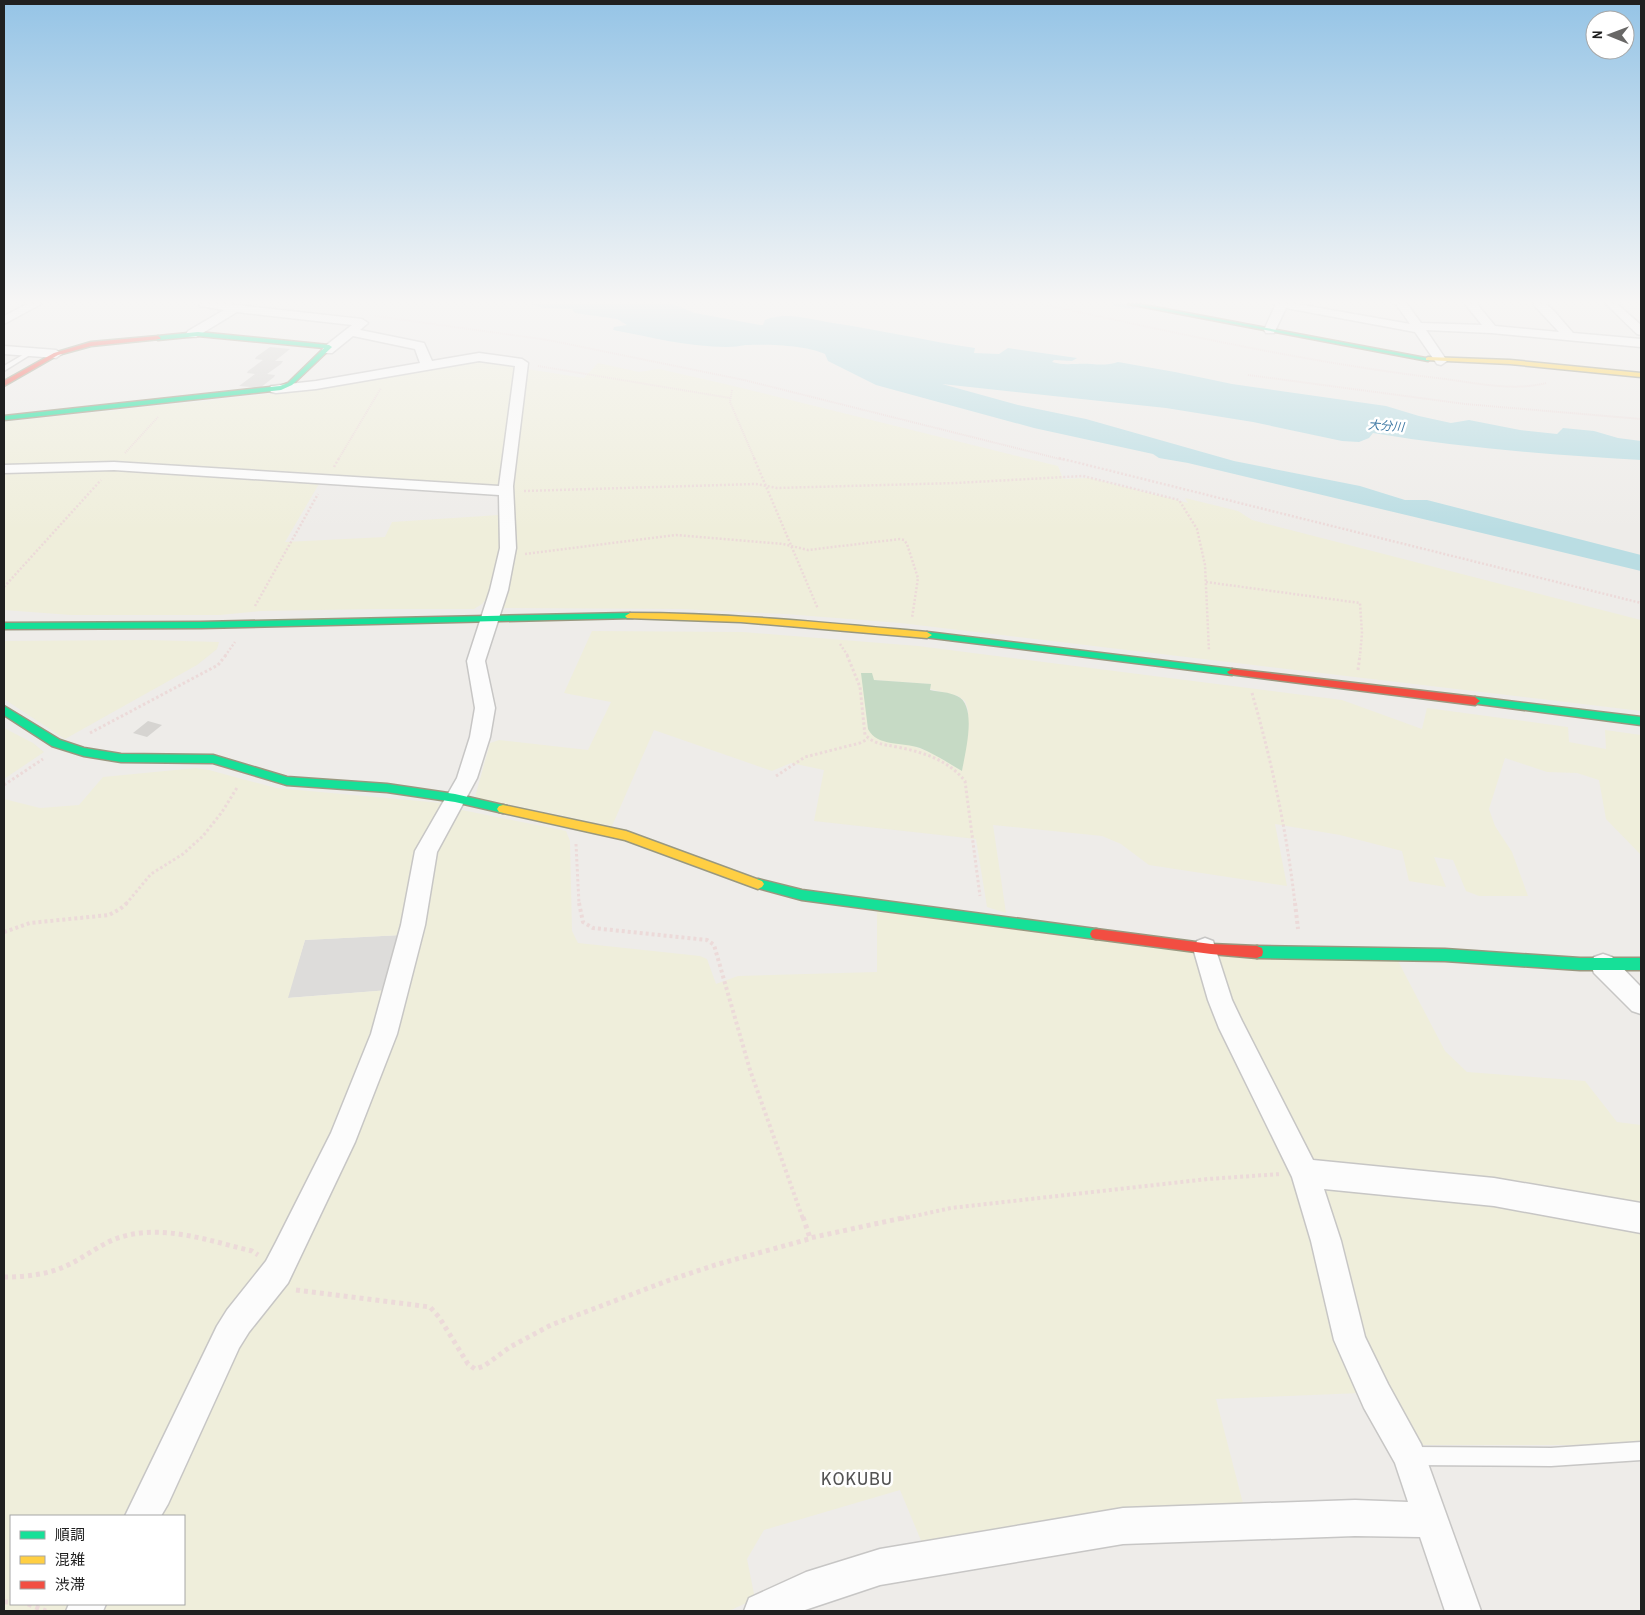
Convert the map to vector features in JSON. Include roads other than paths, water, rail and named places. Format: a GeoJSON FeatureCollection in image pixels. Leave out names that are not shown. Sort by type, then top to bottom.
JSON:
{"type":"FeatureCollection","features":[{"type":"Feature","properties":{"kind":"street"},"geometry":{"type":"LineString","coordinates":[[276,389],[290,384],[295,379]]}},
{"type":"Feature","properties":{"kind":"street"},"geometry":{"type":"LineString","coordinates":[[4,418],[316,385],[348,379]]}},
{"type":"Feature","properties":{"kind":"street"},"geometry":{"type":"LineString","coordinates":[[143,1515],[156,1492],[228,1337],[238,1321],[277,1272],[316,1195],[358,1102],[384,1034],[400,978],[419,897],[424,858],[438,827],[456,798],[472,766],[484,718],[484,697],[476,661],[490,619],[507,556],[506,491],[520,379]]}},
{"type":"Feature","properties":{"kind":"street"},"geometry":{"type":"LineString","coordinates":[[4,469],[114,466],[506,491]]}},
{"type":"Feature","properties":{"kind":"street"},"geometry":{"type":"LineString","coordinates":[[4,626],[245,624],[667,616],[826,625],[1641,721]]}},
{"type":"Feature","properties":{"kind":"street"},"geometry":{"type":"LineString","coordinates":[[4,710],[64,747],[121,758],[212,759],[296,782],[387,788],[456,798],[626,836],[754,883],[785,892],[1205,948],[1301,953],[1390,953],[1478,956],[1603,965],[1641,964]]}},
{"type":"Feature","properties":{"kind":"street"},"geometry":{"type":"LineString","coordinates":[[1205,948],[1220,1000],[1232,1028],[1305,1173],[1326,1241],[1350,1340],[1376,1396],[1409,1456],[1463,1611]]}},
{"type":"Feature","properties":{"kind":"street"},"geometry":{"type":"LineString","coordinates":[[1603,965],[1641,1004]]}},
{"type":"Feature","properties":{"kind":"street"},"geometry":{"type":"LineString","coordinates":[[1305,1173],[1494,1192],[1641,1218]]}},
{"type":"Feature","properties":{"kind":"street"},"geometry":{"type":"LineString","coordinates":[[762,1611],[806,1590],[880,1567],[1123,1526],[1354,1518],[1432,1520]]}},
{"type":"Feature","properties":{"kind":"lane"},"geometry":{"type":"LineString","coordinates":[[1409,1456],[1551,1457],[1641,1451]]}},
{"type":"Feature","properties":{"kind":"water","name":"大分川"},"geometry":{"type":"Polygon","coordinates":[[[865,379],[1210,379],[1386,406],[1451,423],[1469,420],[1520,430],[1557,434],[1563,428],[1594,431],[1618,438],[1641,441],[1641,460],[1507,450],[1373,433],[1369,438],[1359,442],[1342,441],[1253,422],[1166,408],[942,384],[1018,405],[1086,419],[1234,461],[1360,486],[1405,500],[1427,500],[1641,555],[1641,571],[1188,463],[1159,458],[1153,454],[1034,428],[876,385],[865,379]]]}},
{"type":"Feature","properties":{"kind":"district","name":"KOKUBU"},"geometry":{"type":"Point","coordinates":[857,1478]}}]}
